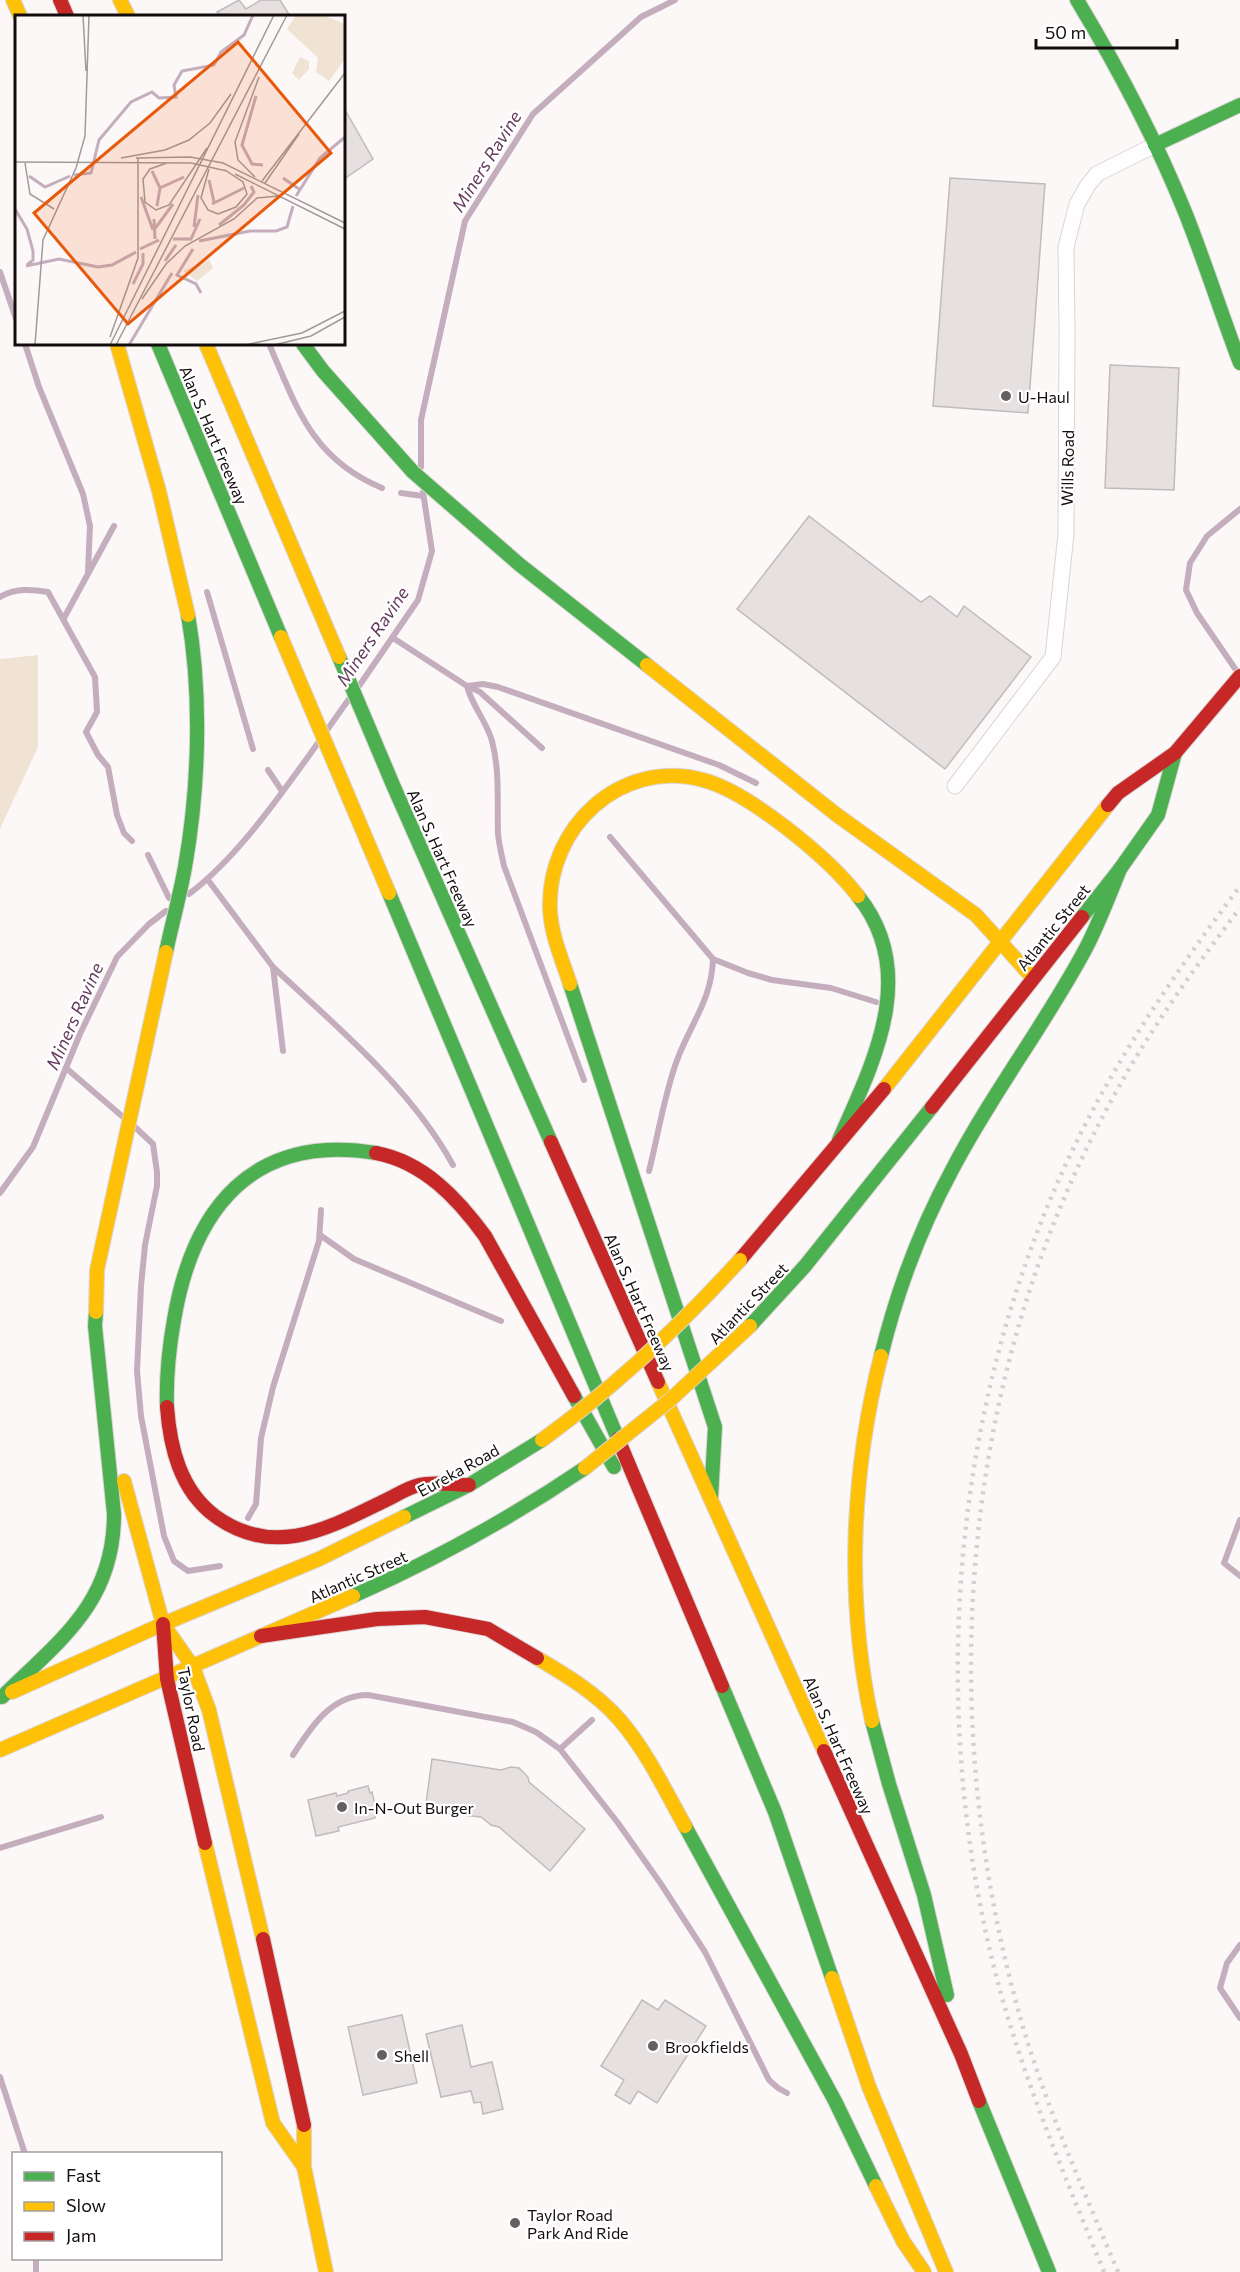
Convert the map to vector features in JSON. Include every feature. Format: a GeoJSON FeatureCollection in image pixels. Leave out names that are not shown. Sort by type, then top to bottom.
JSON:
{"type":"FeatureCollection","features":[{"type":"Feature","properties":{"kind":"main road"},"geometry":{"type":"LineString","coordinates":[[13,0],[19,15]]}},
{"type":"Feature","properties":{"kind":"main road"},"geometry":{"type":"LineString","coordinates":[[60,0],[67,15]]}},
{"type":"Feature","properties":{"kind":"main road"},"geometry":{"type":"LineString","coordinates":[[120,0],[128,15]]}},
{"type":"Feature","properties":{"kind":"main road"},"geometry":{"type":"LineString","coordinates":[[1077,0],[1123,81],[1155,145],[1185,212],[1240,363]]}},
{"type":"Feature","properties":{"kind":"main road","name":"Wills Road"},"geometry":{"type":"LineString","coordinates":[[1155,145],[1240,105]]}},
{"type":"Feature","properties":{"kind":"main road"},"geometry":{"type":"LineString","coordinates":[[1,1697],[79,1621],[92,1601],[109,1561],[114,1537],[114,1514],[94,1326],[97,1270],[185,866],[193,804],[196,735],[194,656],[182,580],[163,504],[117,345]]}},
{"type":"Feature","properties":{"kind":"main road","name":"Alan S. Hart Freeway"},"geometry":{"type":"LineString","coordinates":[[158,345],[775,1812],[869,2088],[946,2272]]}},
{"type":"Feature","properties":{"kind":"main road","name":"Alan S. Hart Freeway"},"geometry":{"type":"LineString","coordinates":[[206,345],[393,785],[711,1502],[962,2055],[1011,2183],[1049,2272]]}},
{"type":"Feature","properties":{"kind":"main road"},"geometry":{"type":"LineString","coordinates":[[304,345],[413,472],[520,565],[837,816],[976,915],[1033,978]]}},
{"type":"Feature","properties":{"kind":"main road","name":"Atlantic Street"},"geometry":{"type":"LineString","coordinates":[[839,1140],[911,1057],[1118,793],[1175,753],[1240,676]]}},
{"type":"Feature","properties":{"kind":"main road","name":"Atlantic Street"},"geometry":{"type":"LineString","coordinates":[[167,1679],[374,1588],[453,1550],[527,1507],[585,1468],[637,1429],[712,1364],[750,1326],[820,1248],[1120,869],[1158,815],[1175,753]]}},
{"type":"Feature","properties":{"kind":"main road"},"geometry":{"type":"LineString","coordinates":[[711,1502],[715,1427],[578,1012],[551,921],[551,891],[556,863],[572,831],[585,813],[609,796],[654,776],[701,779],[731,791],[810,846],[839,870],[860,896],[874,920],[882,943],[889,971],[888,995],[879,1045],[839,1140]]}},
{"type":"Feature","properties":{"kind":"main road"},"geometry":{"type":"LineString","coordinates":[[962,2055],[924,1897],[871,1718],[860,1652],[856,1575],[857,1513],[863,1441],[876,1375],[895,1307],[915,1250],[936,1201],[987,1108],[1083,955],[1120,869]]}},
{"type":"Feature","properties":{"kind":"main road","name":"Eureka Road"},"geometry":{"type":"LineString","coordinates":[[1,1697],[164,1624],[319,1559],[470,1485],[542,1440],[623,1378],[665,1341],[740,1260],[839,1140]]}},
{"type":"Feature","properties":{"kind":"main road"},"geometry":{"type":"LineString","coordinates":[[470,1485],[420,1484],[311,1535],[291,1538],[255,1535],[238,1529],[220,1519],[192,1493],[176,1458],[169,1430],[170,1349],[179,1295],[195,1240],[224,1197],[240,1184],[278,1161],[301,1153],[348,1148],[400,1159],[424,1172],[448,1190],[468,1211],[485,1236],[679,1583]]}},
{"type":"Feature","properties":{"kind":"main road"},"geometry":{"type":"LineString","coordinates":[[102,1398],[164,1624]]}},
{"type":"Feature","properties":{"kind":"main road"},"geometry":{"type":"LineString","coordinates":[[261,1636],[377,1619],[424,1617],[488,1629],[576,1682],[619,1719],[652,1767],[835,2101],[903,2241],[924,2272]]}},
{"type":"Feature","properties":{"kind":"main road","name":"Taylor Road"},"geometry":{"type":"LineString","coordinates":[[164,1624],[193,1667],[209,1710],[304,2120],[304,2167],[326,2272]]}},
{"type":"Feature","properties":{"kind":"main road","name":"Taylor Road"},"geometry":{"type":"LineString","coordinates":[[164,1624],[167,1679],[194,1800],[273,2123],[304,2167]]}},
{"type":"Feature","properties":{"kind":"main road"},"geometry":{"type":"LineString","coordinates":[[0,1750],[167,1679]]}},
{"type":"Feature","properties":{"kind":"street","name":"Wills Road"},"geometry":{"type":"LineString","coordinates":[[955,786],[1053,657],[1066,534],[1066,247],[1077,204],[1088,185],[1098,174],[1155,145]]}},
{"type":"Feature","properties":{"kind":"shaded area"},"geometry":{"type":"Polygon","coordinates":[[[38,655],[38,747],[0,829],[0,659],[38,655]]]}},
{"type":"Feature","properties":{"kind":"building"},"geometry":{"type":"Polygon","coordinates":[[[239,0],[246,9],[261,0],[280,0],[289,15],[219,15],[217,12],[239,0]]]}},
{"type":"Feature","properties":{"kind":"building"},"geometry":{"type":"Polygon","coordinates":[[[345,110],[373,159],[345,178],[345,110]]]}},
{"type":"Feature","properties":{"kind":"building"},"geometry":{"type":"Polygon","coordinates":[[[950,178],[1045,184],[1028,413],[933,406],[950,178]]]}},
{"type":"Feature","properties":{"kind":"building"},"geometry":{"type":"Polygon","coordinates":[[[1110,365],[1179,368],[1174,490],[1105,488],[1110,365]]]}},
{"type":"Feature","properties":{"kind":"building"},"geometry":{"type":"Polygon","coordinates":[[[809,516],[921,602],[930,596],[957,617],[964,606],[1031,657],[945,769],[737,609],[809,516]]]}},
{"type":"Feature","properties":{"kind":"building"},"geometry":{"type":"Polygon","coordinates":[[[432,1759],[501,1770],[511,1767],[519,1768],[528,1777],[529,1782],[585,1829],[550,1871],[499,1827],[491,1825],[481,1817],[425,1811],[432,1759]]]}},
{"type":"Feature","properties":{"kind":"building","name":"In-N-Out Burger"},"geometry":{"type":"Polygon","coordinates":[[[368,1786],[370,1793],[372,1792],[377,1813],[375,1818],[338,1827],[339,1831],[316,1836],[308,1800],[336,1793],[337,1796],[368,1786]]]}},
{"type":"Feature","properties":{"kind":"building","name":"Brookfields"},"geometry":{"type":"Polygon","coordinates":[[[642,2000],[658,2010],[665,2000],[706,2026],[657,2103],[638,2091],[630,2104],[615,2095],[624,2080],[601,2066],[642,2000]]]}},
{"type":"Feature","properties":{"kind":"building","name":"Shell"},"geometry":{"type":"Polygon","coordinates":[[[402,2015],[417,2083],[363,2095],[348,2027],[402,2015]]]}},
{"type":"Feature","properties":{"kind":"building","name":"Shell"},"geometry":{"type":"Polygon","coordinates":[[[462,2025],[471,2067],[492,2062],[503,2109],[483,2114],[481,2102],[474,2103],[471,2091],[441,2097],[426,2034],[462,2025]]]}},
{"type":"Feature","properties":{"kind":"waterway","name":"Miners Ravine"},"geometry":{"type":"LineString","coordinates":[[421,467],[421,420],[465,221],[533,114],[641,17],[675,0]]}},
{"type":"Feature","properties":{"kind":"waterway"},"geometry":{"type":"LineString","coordinates":[[0,272],[15,316]]}},
{"type":"Feature","properties":{"kind":"waterway"},"geometry":{"type":"LineString","coordinates":[[25,345],[39,387],[83,494],[90,526],[88,571]]}},
{"type":"Feature","properties":{"kind":"waterway"},"geometry":{"type":"LineString","coordinates":[[269,345],[299,410],[323,447],[358,476],[382,488]]}},
{"type":"Feature","properties":{"kind":"waterway","name":"Miners Ravine"},"geometry":{"type":"LineString","coordinates":[[359,686],[418,600],[432,551],[423,492]]}},
{"type":"Feature","properties":{"kind":"waterway"},"geometry":{"type":"LineString","coordinates":[[401,493],[423,496]]}},
{"type":"Feature","properties":{"kind":"waterway"},"geometry":{"type":"LineString","coordinates":[[1238,673],[1197,613],[1186,590],[1190,563],[1207,536],[1240,509]]}},
{"type":"Feature","properties":{"kind":"waterway"},"geometry":{"type":"LineString","coordinates":[[64,618],[114,526]]}},
{"type":"Feature","properties":{"kind":"waterway"},"geometry":{"type":"LineString","coordinates":[[0,597],[23,590],[48,592],[95,677],[97,712],[86,732],[98,755],[108,767],[117,815],[124,833],[132,841]]}},
{"type":"Feature","properties":{"kind":"waterway"},"geometry":{"type":"LineString","coordinates":[[207,592],[253,749]]}},
{"type":"Feature","properties":{"kind":"waterway"},"geometry":{"type":"LineString","coordinates":[[393,638],[480,692],[542,748]]}},
{"type":"Feature","properties":{"kind":"waterway"},"geometry":{"type":"LineString","coordinates":[[584,1080],[504,866],[498,834],[495,752],[490,734],[467,686],[483,684],[498,687],[719,765],[756,783]]}},
{"type":"Feature","properties":{"kind":"waterway","name":"Miners Ravine"},"geometry":{"type":"LineString","coordinates":[[327,730],[349,699]]}},
{"type":"Feature","properties":{"kind":"waterway","name":"Miners Ravine"},"geometry":{"type":"LineString","coordinates":[[189,894],[225,862],[242,843],[318,743]]}},
{"type":"Feature","properties":{"kind":"waterway"},"geometry":{"type":"LineString","coordinates":[[268,770],[282,791]]}},
{"type":"Feature","properties":{"kind":"waterway"},"geometry":{"type":"LineString","coordinates":[[610,837],[713,959],[709,987],[672,1076],[649,1171]]}},
{"type":"Feature","properties":{"kind":"waterway"},"geometry":{"type":"LineString","coordinates":[[148,855],[169,898]]}},
{"type":"Feature","properties":{"kind":"waterway"},"geometry":{"type":"LineString","coordinates":[[208,880],[273,967],[283,1051]]}},
{"type":"Feature","properties":{"kind":"waterway","name":"Miners Ravine"},"geometry":{"type":"LineString","coordinates":[[0,1193],[33,1147],[80,1034],[117,957],[149,924],[166,911]]}},
{"type":"Feature","properties":{"kind":"waterway"},"geometry":{"type":"LineString","coordinates":[[713,959],[772,980],[831,988],[876,1002]]}},
{"type":"Feature","properties":{"kind":"waterway"},"geometry":{"type":"LineString","coordinates":[[273,967],[347,1035],[394,1084],[436,1137],[453,1165]]}},
{"type":"Feature","properties":{"kind":"waterway"},"geometry":{"type":"LineString","coordinates":[[66,1068],[123,1117]]}},
{"type":"Feature","properties":{"kind":"waterway"},"geometry":{"type":"LineString","coordinates":[[136,1128],[153,1144],[157,1172],[157,1186],[145,1245],[137,1371],[141,1416],[164,1536],[174,1561],[188,1571],[220,1566]]}},
{"type":"Feature","properties":{"kind":"waterway"},"geometry":{"type":"LineString","coordinates":[[248,1518],[256,1504],[261,1438],[273,1387],[319,1241],[321,1210]]}},
{"type":"Feature","properties":{"kind":"waterway"},"geometry":{"type":"LineString","coordinates":[[320,1235],[354,1259],[501,1321]]}},
{"type":"Feature","properties":{"kind":"waterway"},"geometry":{"type":"LineString","coordinates":[[1240,1520],[1224,1563],[1240,1576]]}},
{"type":"Feature","properties":{"kind":"waterway"},"geometry":{"type":"LineString","coordinates":[[293,1755],[323,1714],[343,1700],[355,1696],[368,1695],[513,1722],[536,1732],[560,1749],[618,1823],[661,1884],[705,1952],[769,2080],[787,2093]]}},
{"type":"Feature","properties":{"kind":"waterway"},"geometry":{"type":"LineString","coordinates":[[560,1749],[592,1720]]}},
{"type":"Feature","properties":{"kind":"waterway"},"geometry":{"type":"LineString","coordinates":[[0,1848],[101,1817]]}},
{"type":"Feature","properties":{"kind":"waterway"},"geometry":{"type":"LineString","coordinates":[[1240,1945],[1227,1963],[1220,1988],[1240,2018]]}},
{"type":"Feature","properties":{"kind":"waterway","name":"Miners Ravine"},"geometry":{"type":"LineString","coordinates":[[0,2077],[24,2152]]}},
{"type":"Feature","properties":{"kind":"waterway","name":"Miners Ravine"},"geometry":{"type":"LineString","coordinates":[[36,2260],[36,2272]]}},
{"type":"Feature","properties":{"kind":"railway"},"geometry":{"type":"LineString","coordinates":[[1104,2272],[1041,2114],[1013,2033],[990,1951],[970,1847],[960,1741],[958,1635],[966,1528],[982,1422],[1008,1318],[1043,1218],[1087,1121],[1121,1060],[1178,971],[1240,886]]}},
{"type":"Feature","properties":{"kind":"railway"},"geometry":{"type":"LineString","coordinates":[[1118,2272],[1067,2151],[1033,2058],[1023,2027],[994,1907],[977,1786],[971,1663],[977,1541],[996,1420],[1026,1301],[1069,1186],[1138,1054],[1180,990],[1240,908]]}},
{"type":"Feature","properties":{"kind":"traffic: fast"},"geometry":{"type":"LineString","coordinates":[[1077,0],[1121,77],[1161,157],[1192,231],[1240,363]]}},
{"type":"Feature","properties":{"kind":"traffic: fast"},"geometry":{"type":"LineString","coordinates":[[1155,145],[1240,105]]}},
{"type":"Feature","properties":{"kind":"traffic: fast"},"geometry":{"type":"LineString","coordinates":[[158,345],[281,637]]}},
{"type":"Feature","properties":{"kind":"traffic: fast"},"geometry":{"type":"LineString","coordinates":[[304,345],[323,371],[413,472],[520,565],[647,665]]}},
{"type":"Feature","properties":{"kind":"traffic: fast"},"geometry":{"type":"LineString","coordinates":[[166,952],[185,867],[196,773],[197,709],[188,615]]}},
{"type":"Feature","properties":{"kind":"traffic: fast"},"geometry":{"type":"LineString","coordinates":[[339,657],[551,1142]]}},
{"type":"Feature","properties":{"kind":"traffic: fast"},"geometry":{"type":"LineString","coordinates":[[1082,917],[1158,815],[1175,753]]}},
{"type":"Feature","properties":{"kind":"traffic: fast"},"geometry":{"type":"LineString","coordinates":[[881,1356],[894,1308],[940,1192],[984,1114],[1086,948],[1120,869]]}},
{"type":"Feature","properties":{"kind":"traffic: fast"},"geometry":{"type":"LineString","coordinates":[[389,893],[618,1439]]}},
{"type":"Feature","properties":{"kind":"traffic: fast"},"geometry":{"type":"LineString","coordinates":[[839,1140],[876,1049],[885,1018],[888,987],[886,956],[876,925],[858,896]]}},
{"type":"Feature","properties":{"kind":"traffic: fast"},"geometry":{"type":"LineString","coordinates":[[570,984],[715,1427],[711,1498]]}},
{"type":"Feature","properties":{"kind":"traffic: fast"},"geometry":{"type":"LineString","coordinates":[[750,1326],[805,1266],[932,1107]]}},
{"type":"Feature","properties":{"kind":"traffic: fast"},"geometry":{"type":"LineString","coordinates":[[167,1407],[167,1374],[171,1341],[183,1280],[196,1243],[214,1212],[236,1187],[263,1167],[296,1155],[333,1150],[376,1153]]}},
{"type":"Feature","properties":{"kind":"traffic: fast"},"geometry":{"type":"LineString","coordinates":[[2,1697],[63,1638],[80,1618],[105,1572],[112,1545],[114,1514],[95,1326],[96,1312]]}},
{"type":"Feature","properties":{"kind":"traffic: fast"},"geometry":{"type":"LineString","coordinates":[[574,1396],[614,1467]]}},
{"type":"Feature","properties":{"kind":"traffic: fast"},"geometry":{"type":"LineString","coordinates":[[404,1517],[469,1485],[542,1440]]}},
{"type":"Feature","properties":{"kind":"traffic: fast"},"geometry":{"type":"LineString","coordinates":[[353,1596],[472,1537],[585,1468]]}},
{"type":"Feature","properties":{"kind":"traffic: fast"},"geometry":{"type":"LineString","coordinates":[[722,1686],[775,1812],[832,1978]]}},
{"type":"Feature","properties":{"kind":"traffic: fast"},"geometry":{"type":"LineString","coordinates":[[872,1721],[924,1895],[947,1995]]}},
{"type":"Feature","properties":{"kind":"traffic: fast"},"geometry":{"type":"LineString","coordinates":[[685,1826],[835,2101],[876,2186]]}},
{"type":"Feature","properties":{"kind":"traffic: fast"},"geometry":{"type":"LineString","coordinates":[[979,2101],[1049,2272]]}},
{"type":"Feature","properties":{"kind":"traffic: slow"},"geometry":{"type":"LineString","coordinates":[[13,0],[20,15]]}},
{"type":"Feature","properties":{"kind":"traffic: slow"},"geometry":{"type":"LineString","coordinates":[[120,0],[128,15]]}},
{"type":"Feature","properties":{"kind":"traffic: slow"},"geometry":{"type":"LineString","coordinates":[[117,345],[159,491],[188,615]]}},
{"type":"Feature","properties":{"kind":"traffic: slow"},"geometry":{"type":"LineString","coordinates":[[206,345],[339,657]]}},
{"type":"Feature","properties":{"kind":"traffic: slow"},"geometry":{"type":"LineString","coordinates":[[281,637],[389,893]]}},
{"type":"Feature","properties":{"kind":"traffic: slow"},"geometry":{"type":"LineString","coordinates":[[647,665],[837,815],[976,915],[1033,978]]}},
{"type":"Feature","properties":{"kind":"traffic: slow"},"geometry":{"type":"LineString","coordinates":[[570,984],[555,938],[550,909],[552,879],[561,851],[575,826],[595,806],[618,790],[644,779],[673,776],[703,780],[743,798],[787,828],[828,864],[858,896]]}},
{"type":"Feature","properties":{"kind":"traffic: slow"},"geometry":{"type":"LineString","coordinates":[[884,1089],[1108,805]]}},
{"type":"Feature","properties":{"kind":"traffic: slow"},"geometry":{"type":"LineString","coordinates":[[96,1312],[97,1270],[166,952]]}},
{"type":"Feature","properties":{"kind":"traffic: slow"},"geometry":{"type":"LineString","coordinates":[[542,1440],[646,1355],[740,1260]]}},
{"type":"Feature","properties":{"kind":"traffic: slow"},"geometry":{"type":"LineString","coordinates":[[585,1468],[670,1400],[750,1326]]}},
{"type":"Feature","properties":{"kind":"traffic: slow"},"geometry":{"type":"LineString","coordinates":[[872,1721],[858,1630],[856,1538],[863,1446],[881,1356]]}},
{"type":"Feature","properties":{"kind":"traffic: slow"},"geometry":{"type":"LineString","coordinates":[[658,1382],[824,1751]]}},
{"type":"Feature","properties":{"kind":"traffic: slow"},"geometry":{"type":"LineString","coordinates":[[124,1481],[163,1624]]}},
{"type":"Feature","properties":{"kind":"traffic: slow"},"geometry":{"type":"LineString","coordinates":[[12,1692],[163,1624],[319,1559],[404,1517]]}},
{"type":"Feature","properties":{"kind":"traffic: slow"},"geometry":{"type":"LineString","coordinates":[[0,1750],[353,1596]]}},
{"type":"Feature","properties":{"kind":"traffic: slow"},"geometry":{"type":"LineString","coordinates":[[163,1624],[193,1667],[209,1710],[263,1939]]}},
{"type":"Feature","properties":{"kind":"traffic: slow"},"geometry":{"type":"LineString","coordinates":[[537,1658],[591,1693],[619,1719],[646,1757],[685,1826]]}},
{"type":"Feature","properties":{"kind":"traffic: slow"},"geometry":{"type":"LineString","coordinates":[[205,1843],[273,2123],[304,2167]]}},
{"type":"Feature","properties":{"kind":"traffic: slow"},"geometry":{"type":"LineString","coordinates":[[832,1978],[869,2087],[946,2272]]}},
{"type":"Feature","properties":{"kind":"traffic: slow"},"geometry":{"type":"LineString","coordinates":[[304,2125],[304,2167],[326,2272]]}},
{"type":"Feature","properties":{"kind":"traffic: slow"},"geometry":{"type":"LineString","coordinates":[[876,2186],[903,2241],[924,2272]]}},
{"type":"Feature","properties":{"kind":"traffic: jam"},"geometry":{"type":"LineString","coordinates":[[60,0],[67,15]]}},
{"type":"Feature","properties":{"kind":"traffic: jam"},"geometry":{"type":"LineString","coordinates":[[1108,805],[1118,793],[1175,753],[1240,676]]}},
{"type":"Feature","properties":{"kind":"traffic: jam"},"geometry":{"type":"LineString","coordinates":[[932,1107],[1082,917]]}},
{"type":"Feature","properties":{"kind":"traffic: jam"},"geometry":{"type":"LineString","coordinates":[[740,1260],[884,1089]]}},
{"type":"Feature","properties":{"kind":"traffic: jam"},"geometry":{"type":"LineString","coordinates":[[551,1142],[658,1382]]}},
{"type":"Feature","properties":{"kind":"traffic: jam"},"geometry":{"type":"LineString","coordinates":[[376,1153],[393,1158],[424,1173],[451,1196],[475,1222],[574,1396]]}},
{"type":"Feature","properties":{"kind":"traffic: jam"},"geometry":{"type":"LineString","coordinates":[[167,1407],[174,1452],[185,1481],[193,1494],[215,1516],[236,1529],[258,1535],[278,1537],[319,1530],[419,1485],[438,1483],[469,1485]]}},
{"type":"Feature","properties":{"kind":"traffic: jam"},"geometry":{"type":"LineString","coordinates":[[618,1439],[722,1686]]}},
{"type":"Feature","properties":{"kind":"traffic: jam"},"geometry":{"type":"LineString","coordinates":[[261,1636],[377,1619],[425,1617],[488,1629],[537,1658]]}},
{"type":"Feature","properties":{"kind":"traffic: jam"},"geometry":{"type":"LineString","coordinates":[[163,1624],[167,1679],[205,1843]]}},
{"type":"Feature","properties":{"kind":"traffic: jam"},"geometry":{"type":"LineString","coordinates":[[824,1751],[961,2054],[979,2101]]}},
{"type":"Feature","properties":{"kind":"traffic: jam"},"geometry":{"type":"LineString","coordinates":[[263,1939],[304,2125]]}},
{"type":"Feature","properties":{"kind":"place","name":"U-Haul"},"geometry":{"type":"Point","coordinates":[1006,396]}},
{"type":"Feature","properties":{"kind":"place","name":"In-N-Out Burger"},"geometry":{"type":"Point","coordinates":[342,1807]}},
{"type":"Feature","properties":{"kind":"place","name":"Brookfields"},"geometry":{"type":"Point","coordinates":[653,2046]}},
{"type":"Feature","properties":{"kind":"place","name":"Shell"},"geometry":{"type":"Point","coordinates":[382,2055]}},
{"type":"Feature","properties":{"kind":"place","name":"Taylor Road Park And Ride"},"geometry":{"type":"Point","coordinates":[515,2223]}}]}
